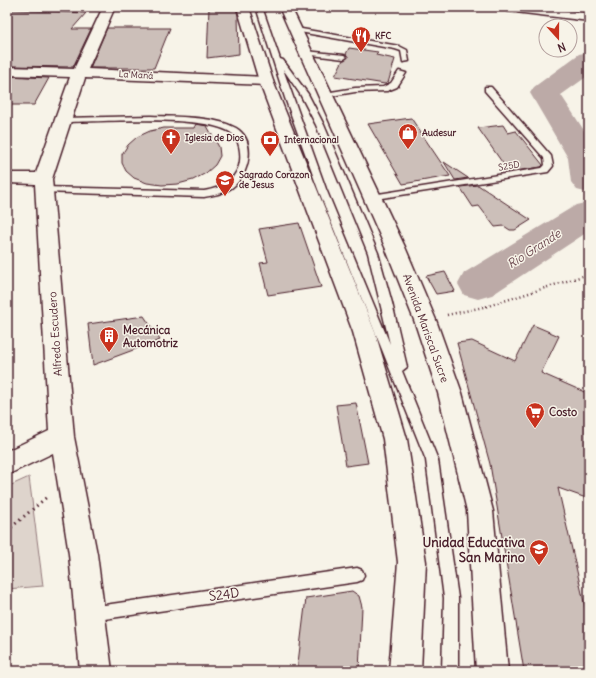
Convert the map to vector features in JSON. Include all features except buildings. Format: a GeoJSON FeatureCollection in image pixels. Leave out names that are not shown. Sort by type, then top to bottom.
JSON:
{"type":"FeatureCollection","features":[{"type":"Feature","properties":{"kind":"main road","name":"Alfredo Escudero"},"geometry":{"type":"LineString","coordinates":[[96,671],[91,614],[71,476],[62,437],[43,184],[79,73],[109,7]]}},
{"type":"Feature","properties":{"kind":"main road"},"geometry":{"type":"LineString","coordinates":[[243,7],[266,81],[364,332],[395,440],[412,562],[405,671]]}},
{"type":"Feature","properties":{"kind":"main road","name":"Avenida Mariscal Sucre"},"geometry":{"type":"LineString","coordinates":[[285,7],[372,198],[425,320],[450,393],[480,511],[492,671]]}},
{"type":"Feature","properties":{"kind":"main road"},"geometry":{"type":"LineString","coordinates":[[507,7],[583,17]]}},
{"type":"Feature","properties":{"kind":"main road","name":"La Maná"},"geometry":{"type":"LineString","coordinates":[[7,72],[79,73],[266,81]]}},
{"type":"Feature","properties":{"kind":"main road"},"geometry":{"type":"LineString","coordinates":[[7,178],[43,184]]}},
{"type":"Feature","properties":{"kind":"main road"},"geometry":{"type":"LineString","coordinates":[[7,463],[62,437]]}},
{"type":"Feature","properties":{"kind":"lane"},"geometry":{"type":"LineString","coordinates":[[259,7],[289,98],[322,189],[432,460],[451,598],[450,671]]}},
{"type":"Feature","properties":{"kind":"lane"},"geometry":{"type":"LineString","coordinates":[[296,30],[397,47],[404,50],[405,61]]}},
{"type":"Feature","properties":{"kind":"lane"},"geometry":{"type":"LineString","coordinates":[[275,53],[304,94],[320,125],[373,253],[387,303],[407,396]]}},
{"type":"Feature","properties":{"kind":"lane"},"geometry":{"type":"LineString","coordinates":[[306,53],[344,58]]}},
{"type":"Feature","properties":{"kind":"lane"},"geometry":{"type":"LineString","coordinates":[[325,95],[355,90],[384,89],[394,86],[402,73]]}},
{"type":"Feature","properties":{"kind":"lane"},"geometry":{"type":"LineString","coordinates":[[355,90],[358,80]]}},
{"type":"Feature","properties":{"kind":"lane","name":"S25D"},"geometry":{"type":"LineString","coordinates":[[372,198],[545,170],[549,166],[548,158],[488,89]]}},
{"type":"Feature","properties":{"kind":"lane"},"geometry":{"type":"LineString","coordinates":[[43,184],[204,194],[222,190],[230,186],[240,174],[245,161],[243,144],[235,131],[218,124],[181,120],[63,120]]}},
{"type":"Feature","properties":{"kind":"lane","name":"S24D"},"geometry":{"type":"LineString","coordinates":[[91,614],[357,574]]}},
{"type":"Feature","properties":{"kind":"path"},"geometry":{"type":"LineString","coordinates":[[425,320],[488,306],[589,274]]}},
{"type":"Feature","properties":{"kind":"path"},"geometry":{"type":"LineString","coordinates":[[7,531],[71,476]]}},
{"type":"Feature","properties":{"kind":"shaded area"},"geometry":{"type":"Polygon","coordinates":[[[29,477],[43,586],[7,589],[7,487],[29,477]]]}},
{"type":"Feature","properties":{"kind":"waterway","name":"Rio Grande"},"geometry":{"type":"LineString","coordinates":[[589,60],[578,70],[545,93],[585,158],[589,182]]}},
{"type":"Feature","properties":{"kind":"waterway","name":"Rio Grande"},"geometry":{"type":"LineString","coordinates":[[478,284],[589,214]]}},
{"type":"Feature","properties":{"kind":"place","name":"KFC"},"geometry":{"type":"Point","coordinates":[361,53]}},
{"type":"Feature","properties":{"kind":"place","name":"Audesur"},"geometry":{"type":"Point","coordinates":[408,150]}},
{"type":"Feature","properties":{"kind":"place","name":"Iglesia de Dios"},"geometry":{"type":"Point","coordinates":[171,155]}},
{"type":"Feature","properties":{"kind":"place","name":"Internacional"},"geometry":{"type":"Point","coordinates":[270,157]}},
{"type":"Feature","properties":{"kind":"place","name":"Sagrado Corazon de Jesus"},"geometry":{"type":"Point","coordinates":[225,197]}},
{"type":"Feature","properties":{"kind":"place","name":"Mecánica Automotriz"},"geometry":{"type":"Point","coordinates":[109,353]}},
{"type":"Feature","properties":{"kind":"place","name":"Costo"},"geometry":{"type":"Point","coordinates":[535,429]}},
{"type":"Feature","properties":{"kind":"place","name":"Unidad Educativa San Marino"},"geometry":{"type":"Point","coordinates":[539,566]}}]}
